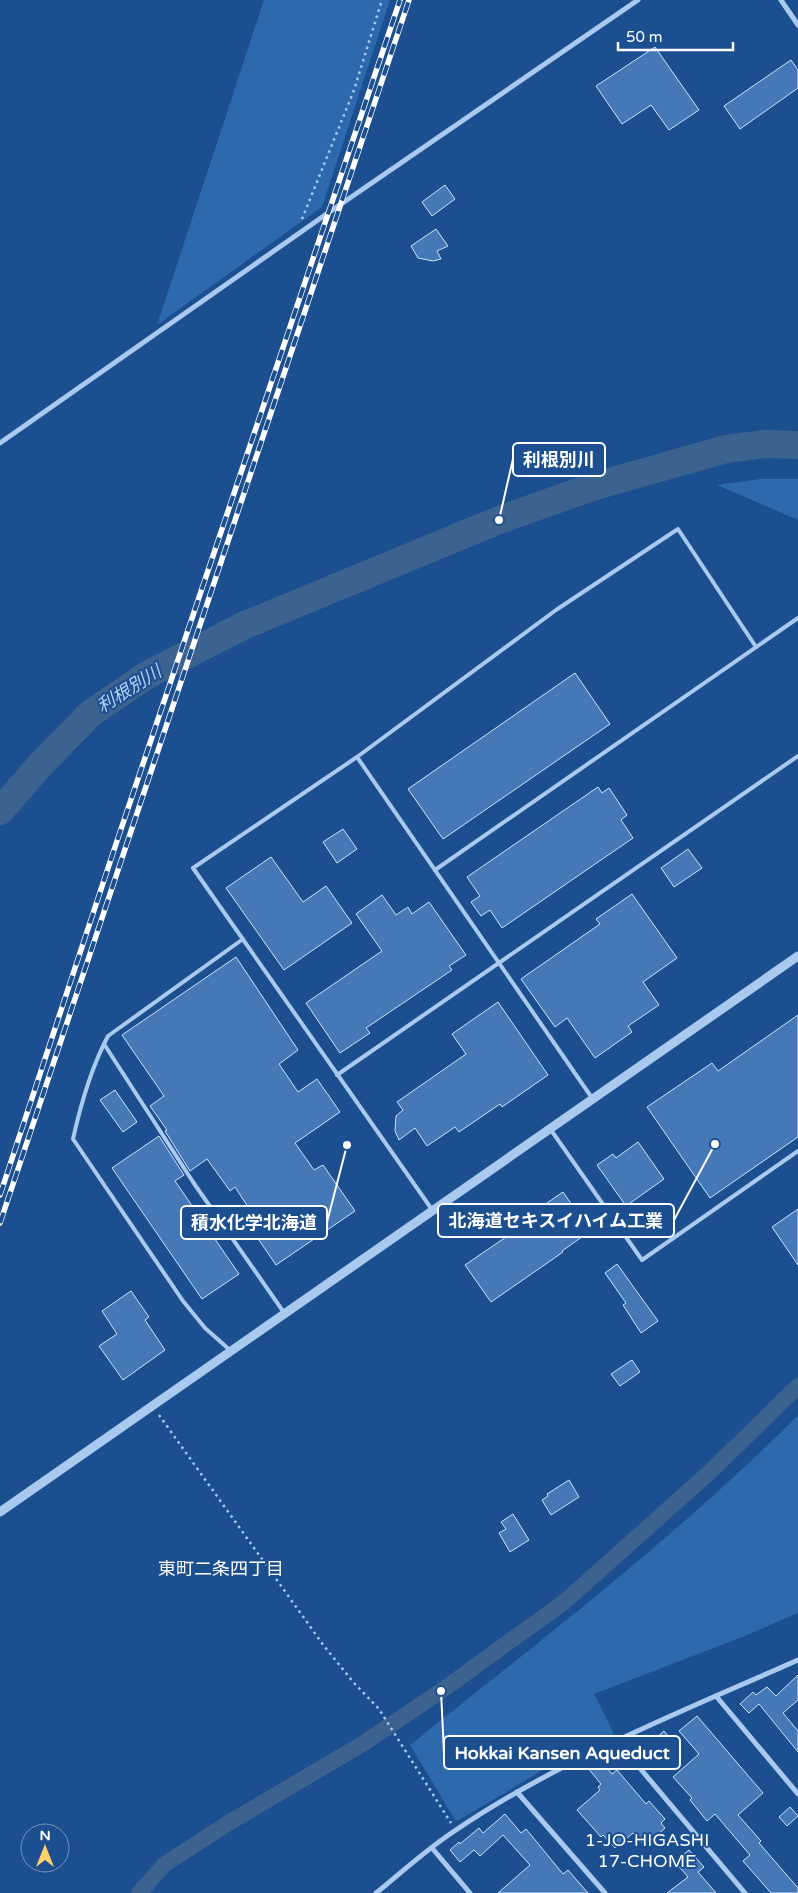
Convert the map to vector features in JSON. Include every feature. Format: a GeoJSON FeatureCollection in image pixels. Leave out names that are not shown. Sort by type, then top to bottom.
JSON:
{"type":"FeatureCollection","features":[{"type":"Feature","properties":{"kind":"street"},"geometry":{"type":"LineString","coordinates":[[0,443],[638,0]]}},
{"type":"Feature","properties":{"kind":"street"},"geometry":{"type":"LineString","coordinates":[[781,0],[798,25]]}},
{"type":"Feature","properties":{"kind":"street"},"geometry":{"type":"LineString","coordinates":[[0,1512],[594,1100],[798,956]]}},
{"type":"Feature","properties":{"kind":"street"},"geometry":{"type":"LineString","coordinates":[[376,1893],[455,1830],[517,1792],[617,1741],[798,1660]]}},
{"type":"Feature","properties":{"kind":"street"},"geometry":{"type":"LineString","coordinates":[[716,1696],[798,1794]]}},
{"type":"Feature","properties":{"kind":"street"},"geometry":{"type":"LineString","coordinates":[[617,1741],[745,1893]]}},
{"type":"Feature","properties":{"kind":"street"},"geometry":{"type":"LineString","coordinates":[[517,1792],[605,1893]]}},
{"type":"Feature","properties":{"kind":"street"},"geometry":{"type":"LineString","coordinates":[[432,1848],[470,1893]]}},
{"type":"Feature","properties":{"kind":"lane"},"geometry":{"type":"LineString","coordinates":[[433,1212],[193,868],[356,757],[556,610],[678,529],[756,647]]}},
{"type":"Feature","properties":{"kind":"lane"},"geometry":{"type":"LineString","coordinates":[[435,870],[798,618]]}},
{"type":"Feature","properties":{"kind":"lane"},"geometry":{"type":"LineString","coordinates":[[338,1075],[798,756]]}},
{"type":"Feature","properties":{"kind":"lane"},"geometry":{"type":"LineString","coordinates":[[356,757],[594,1100]]}},
{"type":"Feature","properties":{"kind":"lane"},"geometry":{"type":"LineString","coordinates":[[231,1352],[205,1328],[183,1301],[73,1139],[79,1112],[97,1056],[108,1036],[243,939]]}},
{"type":"Feature","properties":{"kind":"lane"},"geometry":{"type":"LineString","coordinates":[[104,1044],[193,1182],[286,1314]]}},
{"type":"Feature","properties":{"kind":"lane"},"geometry":{"type":"LineString","coordinates":[[550,1130],[642,1260],[798,1151]]}},
{"type":"Feature","properties":{"kind":"path"},"geometry":{"type":"LineString","coordinates":[[295,237],[354,90],[382,0]]}},
{"type":"Feature","properties":{"kind":"path"},"geometry":{"type":"LineString","coordinates":[[152,1406],[324,1646],[354,1683],[379,1709],[455,1830]]}},
{"type":"Feature","properties":{"kind":"shaded area"},"geometry":{"type":"Polygon","coordinates":[[[264,0],[390,0],[322,207],[157,325],[264,0]]]}},
{"type":"Feature","properties":{"kind":"shaded area"},"geometry":{"type":"Polygon","coordinates":[[[761,479],[798,479],[798,520],[717,485],[761,479]]]}},
{"type":"Feature","properties":{"kind":"shaded area"},"geometry":{"type":"Polygon","coordinates":[[[798,1415],[798,1613],[745,1636],[594,1694],[614,1734],[543,1770],[459,1820],[455,1820],[410,1745],[657,1545],[752,1460],[798,1415]]]}},
{"type":"Feature","properties":{"kind":"building"},"geometry":{"type":"Polygon","coordinates":[[[655,47],[699,110],[669,130],[651,105],[622,124],[596,86],[655,47]]]}},
{"type":"Feature","properties":{"kind":"building"},"geometry":{"type":"Polygon","coordinates":[[[791,60],[798,70],[798,88],[740,129],[724,106],[791,60]]]}},
{"type":"Feature","properties":{"kind":"building"},"geometry":{"type":"Polygon","coordinates":[[[445,185],[455,199],[432,216],[422,202],[445,185]]]}},
{"type":"Feature","properties":{"kind":"building"},"geometry":{"type":"Polygon","coordinates":[[[436,229],[448,246],[437,251],[441,259],[433,261],[418,258],[411,246],[436,229]]]}},
{"type":"Feature","properties":{"kind":"building"},"geometry":{"type":"Polygon","coordinates":[[[575,673],[610,724],[443,839],[408,789],[575,673]]]}},
{"type":"Feature","properties":{"kind":"building"},"geometry":{"type":"Polygon","coordinates":[[[598,787],[602,793],[609,788],[627,815],[621,820],[633,838],[502,928],[490,910],[481,916],[471,902],[480,896],[467,877],[598,787]]]}},
{"type":"Feature","properties":{"kind":"building"},"geometry":{"type":"Polygon","coordinates":[[[343,829],[357,849],[337,863],[323,842],[343,829]]]}},
{"type":"Feature","properties":{"kind":"building"},"geometry":{"type":"Polygon","coordinates":[[[688,849],[702,868],[674,887],[661,868],[688,849]]]}},
{"type":"Feature","properties":{"kind":"building"},"geometry":{"type":"Polygon","coordinates":[[[271,857],[303,902],[326,886],[352,923],[284,970],[226,888],[271,857]]]}},
{"type":"Feature","properties":{"kind":"building"},"geometry":{"type":"Polygon","coordinates":[[[632,894],[677,958],[643,982],[659,1005],[628,1026],[632,1032],[595,1058],[567,1018],[555,1027],[521,979],[600,924],[596,919],[632,894]]]}},
{"type":"Feature","properties":{"kind":"building"},"geometry":{"type":"Polygon","coordinates":[[[382,895],[396,915],[408,907],[412,914],[429,902],[466,955],[449,966],[452,970],[366,1028],[370,1033],[340,1053],[306,1003],[382,951],[356,914],[382,895]]]}},
{"type":"Feature","properties":{"kind":"building"},"geometry":{"type":"Polygon","coordinates":[[[236,957],[298,1050],[279,1064],[298,1092],[317,1079],[340,1112],[295,1143],[314,1170],[323,1165],[355,1211],[276,1265],[244,1218],[252,1213],[235,1187],[230,1191],[207,1159],[190,1171],[165,1131],[167,1130],[150,1106],[164,1096],[122,1035],[236,957]]]}},
{"type":"Feature","properties":{"kind":"building"},"geometry":{"type":"Polygon","coordinates":[[[498,1002],[548,1075],[502,1107],[500,1104],[459,1132],[455,1127],[427,1146],[415,1128],[399,1140],[395,1131],[396,1116],[403,1110],[397,1102],[466,1054],[452,1034],[498,1002]]]}},
{"type":"Feature","properties":{"kind":"building"},"geometry":{"type":"Polygon","coordinates":[[[798,1015],[798,1137],[710,1198],[647,1107],[712,1063],[718,1071],[798,1015]]]}},
{"type":"Feature","properties":{"kind":"building"},"geometry":{"type":"Polygon","coordinates":[[[115,1090],[137,1122],[123,1132],[100,1100],[115,1090]]]}},
{"type":"Feature","properties":{"kind":"building"},"geometry":{"type":"Polygon","coordinates":[[[159,1136],[184,1175],[175,1181],[239,1274],[202,1299],[112,1168],[159,1136]]]}},
{"type":"Feature","properties":{"kind":"building"},"geometry":{"type":"Polygon","coordinates":[[[638,1142],[664,1179],[626,1206],[597,1165],[613,1154],[616,1158],[638,1142]]]}},
{"type":"Feature","properties":{"kind":"building"},"geometry":{"type":"Polygon","coordinates":[[[563,1192],[581,1218],[584,1216],[593,1229],[491,1302],[465,1265],[547,1209],[544,1205],[563,1192]]]}},
{"type":"Feature","properties":{"kind":"building"},"geometry":{"type":"Polygon","coordinates":[[[798,1209],[798,1265],[772,1227],[798,1209]]]}},
{"type":"Feature","properties":{"kind":"building"},"geometry":{"type":"Polygon","coordinates":[[[617,1264],[658,1321],[641,1333],[623,1305],[626,1303],[605,1273],[617,1264]]]}},
{"type":"Feature","properties":{"kind":"building"},"geometry":{"type":"Polygon","coordinates":[[[131,1291],[149,1317],[145,1320],[165,1350],[123,1380],[99,1346],[117,1334],[102,1311],[131,1291]]]}},
{"type":"Feature","properties":{"kind":"building"},"geometry":{"type":"Polygon","coordinates":[[[632,1360],[640,1372],[620,1386],[611,1374],[632,1360]]]}},
{"type":"Feature","properties":{"kind":"building"},"geometry":{"type":"Polygon","coordinates":[[[569,1480],[579,1497],[551,1515],[542,1500],[548,1496],[547,1494],[569,1480]]]}},
{"type":"Feature","properties":{"kind":"building"},"geometry":{"type":"Polygon","coordinates":[[[513,1514],[529,1540],[510,1552],[499,1533],[506,1529],[501,1522],[513,1514]]]}},
{"type":"Feature","properties":{"kind":"building"},"geometry":{"type":"Polygon","coordinates":[[[798,1675],[798,1700],[783,1713],[798,1731],[798,1752],[759,1704],[749,1713],[740,1704],[753,1692],[756,1695],[767,1687],[776,1696],[798,1675]]]}},
{"type":"Feature","properties":{"kind":"building"},"geometry":{"type":"Polygon","coordinates":[[[697,1716],[763,1793],[738,1815],[761,1841],[759,1843],[798,1888],[798,1893],[771,1893],[743,1861],[750,1855],[715,1814],[707,1821],[690,1800],[692,1798],[673,1777],[699,1754],[679,1731],[697,1716]]]}},
{"type":"Feature","properties":{"kind":"building"},"geometry":{"type":"Polygon","coordinates":[[[664,1731],[673,1742],[649,1764],[639,1753],[664,1731]]]}},
{"type":"Feature","properties":{"kind":"building"},"geometry":{"type":"Polygon","coordinates":[[[599,1758],[612,1774],[617,1770],[646,1804],[649,1801],[665,1819],[661,1823],[665,1828],[645,1846],[633,1833],[615,1848],[603,1835],[601,1837],[577,1810],[600,1790],[598,1787],[601,1784],[588,1768],[599,1758]]]}},
{"type":"Feature","properties":{"kind":"building"},"geometry":{"type":"Polygon","coordinates":[[[790,1807],[798,1816],[787,1826],[779,1817],[790,1807]]]}},
{"type":"Feature","properties":{"kind":"building"},"geometry":{"type":"Polygon","coordinates":[[[505,1814],[521,1833],[526,1829],[563,1874],[568,1870],[588,1893],[498,1893],[530,1865],[503,1835],[480,1856],[474,1850],[460,1862],[450,1850],[479,1828],[483,1833],[505,1814]]]}},
{"type":"Feature","properties":{"kind":"building"},"geometry":{"type":"Polygon","coordinates":[[[689,1850],[704,1867],[698,1872],[716,1893],[667,1893],[688,1877],[675,1862],[689,1850]]]}},
{"type":"Feature","properties":{"kind":"waterway","name":"利根別川"},"geometry":{"type":"LineString","coordinates":[[0,811],[43,762],[90,714],[147,675],[245,625],[499,520],[592,487],[726,449],[765,444],[798,445]]}},
{"type":"Feature","properties":{"kind":"waterway"},"geometry":{"type":"LineString","coordinates":[[139,1893],[165,1864],[230,1822],[364,1743],[441,1691],[563,1603],[711,1471],[798,1386]]}},
{"type":"Feature","properties":{"kind":"railway"},"geometry":{"type":"LineString","coordinates":[[0,1195],[400,0]]}},
{"type":"Feature","properties":{"kind":"railway"},"geometry":{"type":"LineString","coordinates":[[0,1223],[409,0]]}},
{"type":"Feature","properties":{"kind":"place","name":"利根別川"},"geometry":{"type":"Point","coordinates":[499,520]}},
{"type":"Feature","properties":{"kind":"place","name":"北海道セキスイハイム工業"},"geometry":{"type":"Point","coordinates":[715,1144]}},
{"type":"Feature","properties":{"kind":"place","name":"積水化学北海道"},"geometry":{"type":"Point","coordinates":[347,1145]}},
{"type":"Feature","properties":{"kind":"place","name":"Hokkai Kansen Aqueduct"},"geometry":{"type":"Point","coordinates":[441,1691]}},
{"type":"Feature","properties":{"kind":"district","name":"東町二条四丁目"},"geometry":{"type":"Point","coordinates":[221,1569]}},
{"type":"Feature","properties":{"kind":"district","name":"1-JO-HIGASHI 17-CHOME"},"geometry":{"type":"Point","coordinates":[647,1850]}}]}
